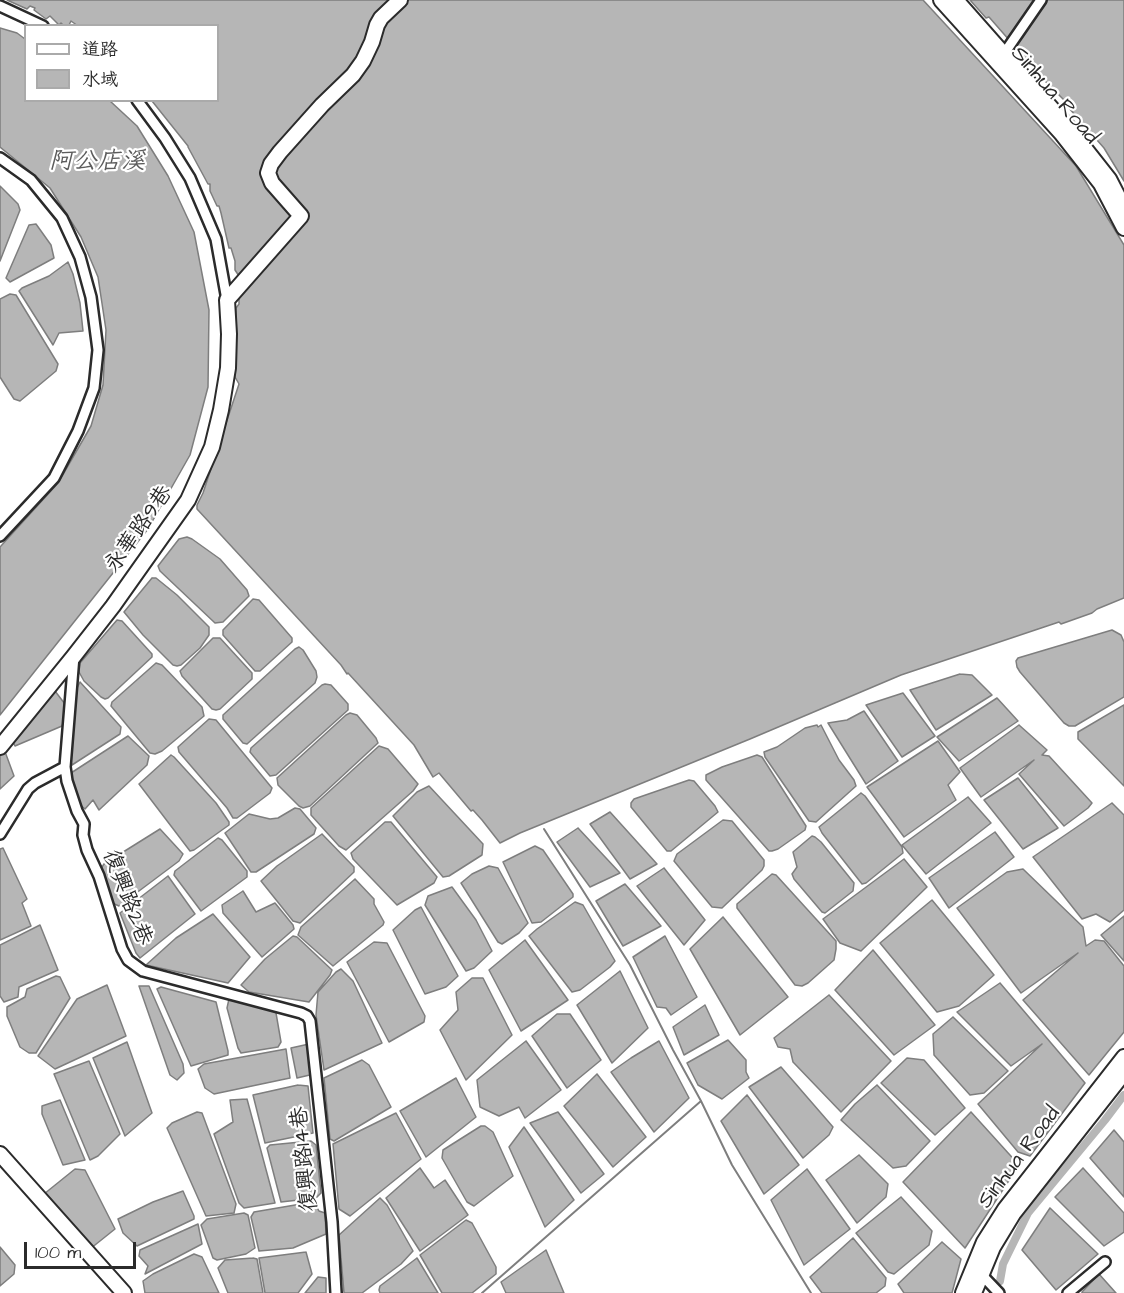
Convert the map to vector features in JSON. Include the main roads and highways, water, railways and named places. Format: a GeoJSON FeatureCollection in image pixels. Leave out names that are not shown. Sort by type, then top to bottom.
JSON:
{"type":"FeatureCollection","features":[{"type":"Feature","properties":{"kind":"water"},"geometry":{"type":"Polygon","coordinates":[[[7,0],[923,0],[1076,166],[1124,245],[1124,598],[1061,624],[1059,622],[901,675],[500,843],[439,773],[433,777],[414,745],[197,509],[239,384],[235,377],[239,276],[235,270],[235,261],[231,248],[229,248],[219,206],[210,191],[210,184],[188,146],[153,102],[219,102],[219,24],[75,24],[71,21],[70,24],[58,24],[50,16],[46,19],[34,10],[35,8],[30,6],[27,9],[7,0]]]}},
{"type":"Feature","properties":{"kind":"water"},"geometry":{"type":"Polygon","coordinates":[[[970,0],[1124,0],[1124,181],[1104,148],[1068,107],[1069,105],[989,17],[986,18],[970,0]]]}},
{"type":"Feature","properties":{"kind":"water","name":"阿公店溪"},"geometry":{"type":"Polygon","coordinates":[[[0,28],[17,33],[24,38],[24,102],[111,102],[137,126],[168,176],[194,232],[209,310],[208,387],[190,455],[148,529],[0,715],[0,547],[58,483],[91,426],[103,385],[106,330],[98,277],[81,237],[50,188],[0,147],[0,28]]]}},
{"type":"Feature","properties":{"kind":"water"},"geometry":{"type":"Polygon","coordinates":[[[0,186],[18,204],[20,210],[0,261],[0,186]]]}},
{"type":"Feature","properties":{"kind":"water"},"geometry":{"type":"Polygon","coordinates":[[[36,224],[51,245],[54,258],[10,282],[6,278],[29,225],[36,224]]]}},
{"type":"Feature","properties":{"kind":"water"},"geometry":{"type":"Polygon","coordinates":[[[68,262],[80,303],[83,331],[59,333],[53,345],[19,291],[49,276],[68,262]]]}},
{"type":"Feature","properties":{"kind":"water"},"geometry":{"type":"Polygon","coordinates":[[[10,294],[16,295],[58,364],[56,371],[20,401],[14,399],[0,377],[0,299],[10,294]]]}},
{"type":"Feature","properties":{"kind":"water"},"geometry":{"type":"Polygon","coordinates":[[[187,537],[220,559],[247,590],[249,596],[223,622],[215,623],[160,571],[158,566],[179,539],[187,537]]]}},
{"type":"Feature","properties":{"kind":"water"},"geometry":{"type":"Polygon","coordinates":[[[152,578],[156,578],[177,595],[209,627],[209,635],[200,648],[181,665],[173,665],[124,612],[152,578]]]}},
{"type":"Feature","properties":{"kind":"water"},"geometry":{"type":"Polygon","coordinates":[[[253,599],[259,600],[292,638],[292,642],[260,671],[255,671],[223,635],[223,630],[253,599]]]}},
{"type":"Feature","properties":{"kind":"water"},"geometry":{"type":"Polygon","coordinates":[[[117,620],[122,621],[152,654],[152,657],[105,699],[84,681],[79,672],[80,663],[117,620]]]}},
{"type":"Feature","properties":{"kind":"water"},"geometry":{"type":"Polygon","coordinates":[[[1112,630],[1121,635],[1124,642],[1124,697],[1075,726],[1069,726],[1020,672],[1016,661],[1018,658],[1112,630]]]}},
{"type":"Feature","properties":{"kind":"water"},"geometry":{"type":"Polygon","coordinates":[[[213,638],[220,638],[252,673],[252,679],[220,709],[216,710],[212,709],[180,671],[213,638]]]}},
{"type":"Feature","properties":{"kind":"water"},"geometry":{"type":"Polygon","coordinates":[[[299,647],[316,671],[315,683],[247,744],[243,743],[223,719],[223,715],[299,647]]]}},
{"type":"Feature","properties":{"kind":"water"},"geometry":{"type":"Polygon","coordinates":[[[156,663],[162,665],[202,707],[204,716],[162,751],[155,754],[150,753],[111,706],[112,702],[156,663]]]}},
{"type":"Feature","properties":{"kind":"water"},"geometry":{"type":"Polygon","coordinates":[[[960,674],[972,675],[992,695],[936,730],[910,690],[960,674]]]}},
{"type":"Feature","properties":{"kind":"water"},"geometry":{"type":"Polygon","coordinates":[[[80,682],[121,727],[120,734],[72,765],[69,756],[70,730],[75,716],[76,690],[80,682]]]}},
{"type":"Feature","properties":{"kind":"water"},"geometry":{"type":"Polygon","coordinates":[[[325,684],[331,685],[348,704],[348,710],[276,775],[270,776],[250,752],[251,748],[325,684]]]}},
{"type":"Feature","properties":{"kind":"water"},"geometry":{"type":"Polygon","coordinates":[[[55,691],[68,708],[62,726],[15,746],[10,736],[55,691]]]}},
{"type":"Feature","properties":{"kind":"water"},"geometry":{"type":"Polygon","coordinates":[[[903,693],[935,736],[902,757],[866,705],[903,693]]]}},
{"type":"Feature","properties":{"kind":"water"},"geometry":{"type":"Polygon","coordinates":[[[997,698],[1018,721],[959,761],[937,737],[997,698]]]}},
{"type":"Feature","properties":{"kind":"water"},"geometry":{"type":"Polygon","coordinates":[[[1124,705],[1124,786],[1078,739],[1078,732],[1124,705]]]}},
{"type":"Feature","properties":{"kind":"water"},"geometry":{"type":"Polygon","coordinates":[[[864,711],[898,761],[866,784],[828,723],[847,720],[864,711]]]}},
{"type":"Feature","properties":{"kind":"water"},"geometry":{"type":"Polygon","coordinates":[[[350,713],[357,715],[378,743],[310,806],[303,808],[299,806],[278,785],[277,778],[350,713]]]}},
{"type":"Feature","properties":{"kind":"water"},"geometry":{"type":"Polygon","coordinates":[[[209,719],[216,720],[272,788],[270,793],[237,818],[233,818],[179,752],[178,747],[209,719]]]}},
{"type":"Feature","properties":{"kind":"water"},"geometry":{"type":"Polygon","coordinates":[[[817,725],[818,727],[821,725],[839,760],[856,786],[816,822],[809,821],[765,757],[764,752],[777,747],[805,728],[817,725]]]}},
{"type":"Feature","properties":{"kind":"water"},"geometry":{"type":"Polygon","coordinates":[[[1019,725],[1047,750],[1042,755],[1049,756],[1092,803],[1064,826],[1019,774],[1034,760],[981,797],[960,768],[1019,725]]]}},
{"type":"Feature","properties":{"kind":"water"},"geometry":{"type":"Polygon","coordinates":[[[128,736],[149,756],[147,765],[99,810],[93,800],[85,809],[78,803],[71,773],[128,736]]]}},
{"type":"Feature","properties":{"kind":"water"},"geometry":{"type":"Polygon","coordinates":[[[938,741],[960,772],[948,785],[956,800],[904,837],[867,787],[938,741]]]}},
{"type":"Feature","properties":{"kind":"water"},"geometry":{"type":"Polygon","coordinates":[[[379,746],[388,749],[418,784],[346,850],[339,846],[311,815],[311,808],[379,746]]]}},
{"type":"Feature","properties":{"kind":"water"},"geometry":{"type":"Polygon","coordinates":[[[4,749],[14,776],[0,789],[0,753],[4,749]]]}},
{"type":"Feature","properties":{"kind":"water"},"geometry":{"type":"Polygon","coordinates":[[[171,755],[216,803],[229,822],[229,825],[190,851],[139,784],[171,755]]]}},
{"type":"Feature","properties":{"kind":"water"},"geometry":{"type":"Polygon","coordinates":[[[757,755],[762,757],[806,826],[805,830],[772,851],[769,851],[706,780],[706,775],[722,767],[757,755]]]}},
{"type":"Feature","properties":{"kind":"water"},"geometry":{"type":"Polygon","coordinates":[[[1018,778],[1058,828],[1023,849],[984,800],[1018,778]]]}},
{"type":"Feature","properties":{"kind":"water"},"geometry":{"type":"Polygon","coordinates":[[[689,780],[694,781],[718,812],[671,851],[667,851],[631,807],[631,803],[634,799],[689,780]]]}},
{"type":"Feature","properties":{"kind":"water"},"geometry":{"type":"Polygon","coordinates":[[[429,786],[483,844],[482,855],[449,876],[443,877],[393,816],[417,792],[429,786]]]}},
{"type":"Feature","properties":{"kind":"water"},"geometry":{"type":"Polygon","coordinates":[[[861,793],[902,847],[903,853],[862,884],[819,827],[861,793]]]}},
{"type":"Feature","properties":{"kind":"water"},"geometry":{"type":"Polygon","coordinates":[[[968,797],[991,823],[926,874],[902,845],[968,797]]]}},
{"type":"Feature","properties":{"kind":"water"},"geometry":{"type":"Polygon","coordinates":[[[1112,803],[1124,815],[1124,910],[1110,922],[1096,914],[1082,919],[1033,857],[1112,803]]]}},
{"type":"Feature","properties":{"kind":"water"},"geometry":{"type":"Polygon","coordinates":[[[295,808],[300,809],[316,828],[314,834],[256,872],[251,872],[225,833],[249,814],[270,819],[278,818],[295,808]]]}},
{"type":"Feature","properties":{"kind":"water"},"geometry":{"type":"Polygon","coordinates":[[[610,812],[657,864],[630,879],[590,824],[610,812]]]}},
{"type":"Feature","properties":{"kind":"water"},"geometry":{"type":"Polygon","coordinates":[[[723,820],[732,821],[764,860],[764,866],[722,908],[712,907],[674,861],[677,854],[723,820]]]}},
{"type":"Feature","properties":{"kind":"water"},"geometry":{"type":"Polygon","coordinates":[[[385,822],[391,822],[437,877],[434,883],[397,905],[353,859],[351,853],[385,822]]]}},
{"type":"Feature","properties":{"kind":"water"},"geometry":{"type":"Polygon","coordinates":[[[578,828],[620,873],[590,887],[557,842],[578,828]]]}},
{"type":"Feature","properties":{"kind":"water"},"geometry":{"type":"Polygon","coordinates":[[[160,829],[183,854],[179,861],[119,906],[110,902],[100,870],[104,864],[160,829]]]}},
{"type":"Feature","properties":{"kind":"water"},"geometry":{"type":"Polygon","coordinates":[[[995,832],[1014,857],[949,908],[929,878],[995,832]]]}},
{"type":"Feature","properties":{"kind":"water"},"geometry":{"type":"Polygon","coordinates":[[[322,834],[354,867],[354,872],[300,923],[293,921],[261,881],[277,866],[322,834]]]}},
{"type":"Feature","properties":{"kind":"water"},"geometry":{"type":"Polygon","coordinates":[[[812,836],[821,842],[854,883],[853,891],[825,913],[792,874],[797,867],[793,852],[812,836]]]}},
{"type":"Feature","properties":{"kind":"water"},"geometry":{"type":"Polygon","coordinates":[[[218,838],[247,871],[247,877],[201,911],[174,875],[175,871],[218,838]]]}},
{"type":"Feature","properties":{"kind":"water"},"geometry":{"type":"Polygon","coordinates":[[[535,846],[543,850],[573,897],[541,922],[532,923],[503,862],[535,846]]]}},
{"type":"Feature","properties":{"kind":"water"},"geometry":{"type":"Polygon","coordinates":[[[3,848],[27,899],[22,903],[31,926],[0,940],[0,849],[3,848]]]}},
{"type":"Feature","properties":{"kind":"water"},"geometry":{"type":"Polygon","coordinates":[[[904,859],[927,887],[861,951],[840,943],[823,919],[904,859]]]}},
{"type":"Feature","properties":{"kind":"water"},"geometry":{"type":"Polygon","coordinates":[[[489,866],[498,868],[528,923],[519,933],[502,944],[498,942],[461,883],[472,874],[489,866]]]}},
{"type":"Feature","properties":{"kind":"water"},"geometry":{"type":"Polygon","coordinates":[[[664,868],[705,920],[684,945],[637,886],[664,868]]]}},
{"type":"Feature","properties":{"kind":"water"},"geometry":{"type":"Polygon","coordinates":[[[1023,869],[1083,927],[1086,946],[1095,940],[1104,941],[1124,966],[1124,1032],[1089,1075],[1023,1000],[1078,953],[1021,993],[957,908],[1007,872],[1023,869]]]}},
{"type":"Feature","properties":{"kind":"water"},"geometry":{"type":"Polygon","coordinates":[[[772,874],[776,875],[836,941],[834,960],[802,986],[795,985],[737,908],[737,904],[772,874]]]}},
{"type":"Feature","properties":{"kind":"water"},"geometry":{"type":"Polygon","coordinates":[[[168,876],[195,914],[140,958],[120,913],[168,876]]]}},
{"type":"Feature","properties":{"kind":"water"},"geometry":{"type":"Polygon","coordinates":[[[355,879],[374,899],[374,904],[384,922],[333,966],[298,935],[301,927],[355,879]]]}},
{"type":"Feature","properties":{"kind":"water"},"geometry":{"type":"Polygon","coordinates":[[[625,884],[661,926],[623,946],[596,901],[625,884]]]}},
{"type":"Feature","properties":{"kind":"water"},"geometry":{"type":"Polygon","coordinates":[[[452,887],[476,920],[492,951],[474,968],[466,971],[425,905],[428,896],[452,887]]]}},
{"type":"Feature","properties":{"kind":"water"},"geometry":{"type":"Polygon","coordinates":[[[243,891],[256,912],[275,903],[293,925],[294,929],[262,957],[223,913],[222,905],[243,891]]]}},
{"type":"Feature","properties":{"kind":"water"},"geometry":{"type":"Polygon","coordinates":[[[932,900],[994,975],[959,1006],[937,1012],[880,943],[932,900]]]}},
{"type":"Feature","properties":{"kind":"water"},"geometry":{"type":"Polygon","coordinates":[[[575,902],[583,905],[615,961],[580,990],[572,992],[529,936],[575,902]]]}},
{"type":"Feature","properties":{"kind":"water"},"geometry":{"type":"Polygon","coordinates":[[[421,907],[458,976],[446,987],[425,994],[393,930],[421,907]]]}},
{"type":"Feature","properties":{"kind":"water"},"geometry":{"type":"Polygon","coordinates":[[[213,914],[250,957],[228,983],[146,965],[176,938],[213,914]]]}},
{"type":"Feature","properties":{"kind":"water"},"geometry":{"type":"Polygon","coordinates":[[[1124,916],[1124,961],[1101,935],[1124,916]]]}},
{"type":"Feature","properties":{"kind":"water"},"geometry":{"type":"Polygon","coordinates":[[[723,917],[788,997],[740,1035],[690,949],[723,917]]]}},
{"type":"Feature","properties":{"kind":"water"},"geometry":{"type":"Polygon","coordinates":[[[40,925],[58,970],[19,987],[18,997],[4,1002],[0,996],[0,945],[40,925]]]}},
{"type":"Feature","properties":{"kind":"water"},"geometry":{"type":"Polygon","coordinates":[[[293,936],[297,937],[332,970],[309,1002],[249,992],[241,985],[265,959],[293,936]]]}},
{"type":"Feature","properties":{"kind":"water"},"geometry":{"type":"Polygon","coordinates":[[[665,936],[697,997],[671,1015],[666,1008],[657,1007],[633,957],[665,936]]]}},
{"type":"Feature","properties":{"kind":"water"},"geometry":{"type":"Polygon","coordinates":[[[525,940],[568,1000],[521,1031],[489,970],[525,940]]]}},
{"type":"Feature","properties":{"kind":"water"},"geometry":{"type":"Polygon","coordinates":[[[374,942],[387,943],[425,1016],[424,1022],[389,1042],[347,962],[374,942]]]}},
{"type":"Feature","properties":{"kind":"water"},"geometry":{"type":"Polygon","coordinates":[[[873,950],[935,1025],[894,1055],[835,990],[873,950]]]}},
{"type":"Feature","properties":{"kind":"water"},"geometry":{"type":"Polygon","coordinates":[[[341,969],[353,981],[382,1043],[324,1070],[316,1015],[318,992],[341,969]]]}},
{"type":"Feature","properties":{"kind":"water"},"geometry":{"type":"Polygon","coordinates":[[[620,971],[648,1028],[612,1063],[577,1005],[620,971]]]}},
{"type":"Feature","properties":{"kind":"water"},"geometry":{"type":"Polygon","coordinates":[[[56,976],[60,977],[70,998],[36,1053],[29,1053],[20,1047],[7,1016],[7,1007],[25,997],[27,989],[56,976]]]}},
{"type":"Feature","properties":{"kind":"water"},"geometry":{"type":"Polygon","coordinates":[[[472,978],[483,978],[512,1035],[466,1080],[440,1030],[458,1010],[456,992],[472,978]]]}},
{"type":"Feature","properties":{"kind":"water"},"geometry":{"type":"Polygon","coordinates":[[[1000,983],[1085,1083],[1030,1156],[1018,1152],[978,1104],[1042,1044],[1011,1066],[957,1012],[1000,983]]]}},
{"type":"Feature","properties":{"kind":"water"},"geometry":{"type":"Polygon","coordinates":[[[107,985],[126,1036],[55,1069],[38,1056],[77,999],[107,985]]]}},
{"type":"Feature","properties":{"kind":"water"},"geometry":{"type":"Polygon","coordinates":[[[139,986],[149,986],[183,1064],[184,1073],[177,1080],[170,1075],[139,986]]]}},
{"type":"Feature","properties":{"kind":"water"},"geometry":{"type":"Polygon","coordinates":[[[161,987],[216,1002],[228,1055],[191,1066],[157,989],[161,987]]]}},
{"type":"Feature","properties":{"kind":"water"},"geometry":{"type":"Polygon","coordinates":[[[829,995],[891,1061],[841,1112],[793,1062],[790,1049],[778,1047],[774,1038],[829,995]]]}},
{"type":"Feature","properties":{"kind":"water"},"geometry":{"type":"Polygon","coordinates":[[[229,999],[271,1008],[276,1013],[281,1042],[278,1047],[241,1053],[227,1008],[229,999]]]}},
{"type":"Feature","properties":{"kind":"water"},"geometry":{"type":"Polygon","coordinates":[[[705,1005],[719,1035],[684,1055],[673,1027],[705,1005]]]}},
{"type":"Feature","properties":{"kind":"water"},"geometry":{"type":"Polygon","coordinates":[[[557,1014],[570,1014],[601,1060],[567,1088],[532,1036],[557,1014]]]}},
{"type":"Feature","properties":{"kind":"water"},"geometry":{"type":"Polygon","coordinates":[[[953,1017],[1008,1071],[984,1093],[970,1095],[934,1055],[933,1034],[953,1017]]]}},
{"type":"Feature","properties":{"kind":"water"},"geometry":{"type":"Polygon","coordinates":[[[728,1040],[746,1060],[746,1072],[749,1078],[722,1099],[698,1085],[687,1063],[728,1040]]]}},
{"type":"Feature","properties":{"kind":"water"},"geometry":{"type":"Polygon","coordinates":[[[526,1041],[561,1090],[525,1118],[519,1107],[499,1116],[480,1107],[477,1080],[526,1041]]]}},
{"type":"Feature","properties":{"kind":"water"},"geometry":{"type":"Polygon","coordinates":[[[659,1041],[689,1098],[654,1132],[611,1072],[659,1041]]]}},
{"type":"Feature","properties":{"kind":"water"},"geometry":{"type":"Polygon","coordinates":[[[127,1042],[152,1113],[125,1136],[93,1058],[127,1042]]]}},
{"type":"Feature","properties":{"kind":"water"},"geometry":{"type":"Polygon","coordinates":[[[309,1044],[314,1074],[297,1078],[291,1048],[309,1044]]]}},
{"type":"Feature","properties":{"kind":"water"},"geometry":{"type":"Polygon","coordinates":[[[286,1049],[290,1078],[214,1094],[205,1088],[198,1069],[204,1064],[286,1049]]]}},
{"type":"Feature","properties":{"kind":"water"},"geometry":{"type":"Polygon","coordinates":[[[907,1058],[924,1060],[965,1108],[935,1135],[881,1083],[907,1058]]]}},
{"type":"Feature","properties":{"kind":"water"},"geometry":{"type":"Polygon","coordinates":[[[362,1060],[369,1065],[391,1107],[334,1141],[330,1139],[324,1078],[362,1060]]]}},
{"type":"Feature","properties":{"kind":"water"},"geometry":{"type":"Polygon","coordinates":[[[89,1061],[120,1134],[98,1156],[90,1160],[54,1074],[89,1061]]]}},
{"type":"Feature","properties":{"kind":"water"},"geometry":{"type":"Polygon","coordinates":[[[781,1067],[833,1127],[829,1135],[803,1158],[749,1087],[781,1067]]]}},
{"type":"Feature","properties":{"kind":"water"},"geometry":{"type":"Polygon","coordinates":[[[597,1074],[646,1137],[613,1167],[564,1106],[597,1074]]]}},
{"type":"Feature","properties":{"kind":"water"},"geometry":{"type":"Polygon","coordinates":[[[456,1078],[476,1117],[426,1157],[400,1111],[456,1078]]]}},
{"type":"Feature","properties":{"kind":"water"},"geometry":{"type":"Polygon","coordinates":[[[298,1085],[308,1086],[313,1133],[265,1143],[253,1095],[298,1085]]]}},
{"type":"Feature","properties":{"kind":"water"},"geometry":{"type":"Polygon","coordinates":[[[877,1085],[930,1141],[906,1166],[893,1168],[841,1120],[877,1085]]]}},
{"type":"Feature","properties":{"kind":"water"},"geometry":{"type":"Polygon","coordinates":[[[747,1095],[799,1165],[764,1194],[721,1121],[747,1095]]]}},
{"type":"Feature","properties":{"kind":"water"},"geometry":{"type":"Polygon","coordinates":[[[247,1099],[275,1203],[244,1208],[239,1203],[214,1134],[233,1122],[230,1100],[247,1099]]]}},
{"type":"Feature","properties":{"kind":"water"},"geometry":{"type":"Polygon","coordinates":[[[60,1100],[85,1160],[63,1165],[42,1114],[42,1106],[60,1100]]]}},
{"type":"Feature","properties":{"kind":"water"},"geometry":{"type":"Polygon","coordinates":[[[197,1112],[202,1113],[236,1204],[234,1213],[206,1216],[167,1128],[172,1123],[197,1112]]]}},
{"type":"Feature","properties":{"kind":"water"},"geometry":{"type":"Polygon","coordinates":[[[558,1112],[604,1174],[581,1193],[530,1123],[558,1112]]]}},
{"type":"Feature","properties":{"kind":"water"},"geometry":{"type":"Polygon","coordinates":[[[971,1112],[1019,1165],[965,1248],[903,1182],[971,1112]]]}},
{"type":"Feature","properties":{"kind":"water"},"geometry":{"type":"Polygon","coordinates":[[[396,1113],[421,1159],[350,1216],[339,1209],[333,1144],[396,1113]]]}},
{"type":"Feature","properties":{"kind":"water"},"geometry":{"type":"Polygon","coordinates":[[[481,1126],[493,1132],[513,1176],[474,1206],[467,1202],[442,1158],[443,1150],[481,1126]]]}},
{"type":"Feature","properties":{"kind":"water"},"geometry":{"type":"Polygon","coordinates":[[[524,1127],[574,1200],[545,1227],[509,1147],[524,1127]]]}},
{"type":"Feature","properties":{"kind":"water"},"geometry":{"type":"Polygon","coordinates":[[[1114,1130],[1124,1142],[1124,1197],[1090,1158],[1114,1130]]]}},
{"type":"Feature","properties":{"kind":"water"},"geometry":{"type":"Polygon","coordinates":[[[311,1141],[316,1145],[321,1193],[316,1198],[281,1202],[267,1148],[270,1145],[311,1141]]]}},
{"type":"Feature","properties":{"kind":"water"},"geometry":{"type":"Polygon","coordinates":[[[859,1155],[888,1184],[886,1197],[857,1223],[826,1180],[859,1155]]]}},
{"type":"Feature","properties":{"kind":"water"},"geometry":{"type":"Polygon","coordinates":[[[420,1168],[434,1188],[445,1180],[468,1215],[420,1251],[386,1198],[420,1168]]]}},
{"type":"Feature","properties":{"kind":"water"},"geometry":{"type":"Polygon","coordinates":[[[1083,1168],[1124,1213],[1124,1232],[1104,1246],[1055,1197],[1083,1168]]]}},
{"type":"Feature","properties":{"kind":"water"},"geometry":{"type":"Polygon","coordinates":[[[75,1169],[85,1170],[115,1229],[90,1249],[44,1194],[75,1169]]]}},
{"type":"Feature","properties":{"kind":"water"},"geometry":{"type":"Polygon","coordinates":[[[807,1169],[850,1229],[804,1265],[771,1200],[807,1169]]]}},
{"type":"Feature","properties":{"kind":"water"},"geometry":{"type":"Polygon","coordinates":[[[183,1191],[194,1219],[137,1246],[123,1233],[118,1219],[183,1191]]]}},
{"type":"Feature","properties":{"kind":"water"},"geometry":{"type":"Polygon","coordinates":[[[901,1197],[932,1231],[929,1245],[894,1274],[888,1272],[856,1233],[901,1197]]]}},
{"type":"Feature","properties":{"kind":"water"},"geometry":{"type":"Polygon","coordinates":[[[380,1198],[387,1205],[413,1251],[401,1264],[362,1293],[344,1293],[339,1235],[380,1198]]]}},
{"type":"Feature","properties":{"kind":"water"},"geometry":{"type":"Polygon","coordinates":[[[301,1204],[315,1204],[319,1211],[325,1213],[326,1234],[293,1248],[259,1251],[251,1217],[254,1212],[301,1204]]]}},
{"type":"Feature","properties":{"kind":"water"},"geometry":{"type":"Polygon","coordinates":[[[1050,1208],[1098,1254],[1056,1290],[1022,1250],[1050,1208]]]}},
{"type":"Feature","properties":{"kind":"water"},"geometry":{"type":"Polygon","coordinates":[[[244,1213],[248,1215],[255,1248],[246,1254],[217,1260],[213,1258],[201,1225],[207,1219],[244,1213]]]}},
{"type":"Feature","properties":{"kind":"water"},"geometry":{"type":"Polygon","coordinates":[[[466,1220],[472,1223],[496,1267],[496,1274],[472,1293],[442,1293],[420,1255],[466,1220]]]}},
{"type":"Feature","properties":{"kind":"water"},"geometry":{"type":"Polygon","coordinates":[[[198,1224],[202,1244],[145,1274],[148,1266],[139,1256],[140,1250],[198,1224]]]}},
{"type":"Feature","properties":{"kind":"water"},"geometry":{"type":"Polygon","coordinates":[[[853,1238],[886,1278],[885,1286],[876,1293],[822,1293],[810,1277],[853,1238]]]}},
{"type":"Feature","properties":{"kind":"water"},"geometry":{"type":"Polygon","coordinates":[[[942,1242],[961,1259],[952,1293],[904,1293],[898,1284],[942,1242]]]}},
{"type":"Feature","properties":{"kind":"water"},"geometry":{"type":"Polygon","coordinates":[[[0,1247],[15,1265],[14,1274],[0,1286],[0,1247]]]}},
{"type":"Feature","properties":{"kind":"water"},"geometry":{"type":"Polygon","coordinates":[[[546,1250],[564,1293],[506,1293],[501,1282],[546,1250]]]}},
{"type":"Feature","properties":{"kind":"water"},"geometry":{"type":"Polygon","coordinates":[[[306,1252],[312,1274],[298,1293],[265,1293],[259,1258],[306,1252]]]}},
{"type":"Feature","properties":{"kind":"water"},"geometry":{"type":"Polygon","coordinates":[[[194,1254],[202,1257],[219,1293],[145,1293],[143,1281],[194,1254]]]}},
{"type":"Feature","properties":{"kind":"water"},"geometry":{"type":"Polygon","coordinates":[[[417,1258],[438,1293],[380,1293],[380,1286],[417,1258]]]}},
{"type":"Feature","properties":{"kind":"water"},"geometry":{"type":"Polygon","coordinates":[[[257,1259],[263,1293],[228,1293],[218,1268],[225,1260],[257,1259]]]}},
{"type":"Feature","properties":{"kind":"water"},"geometry":{"type":"Polygon","coordinates":[[[1099,1274],[1116,1293],[1082,1293],[1082,1292],[1099,1274]]]}},
{"type":"Feature","properties":{"kind":"water"},"geometry":{"type":"Polygon","coordinates":[[[318,1277],[326,1278],[326,1293],[305,1293],[318,1277]]]}},
{"type":"Feature","properties":{"kind":"waterway"},"geometry":{"type":"LineString","coordinates":[[544,829],[630,965],[732,1165],[811,1293]]}},
{"type":"Feature","properties":{"kind":"waterway"},"geometry":{"type":"LineString","coordinates":[[1000,1281],[1003,1264],[1028,1213],[1124,1095]]}},
{"type":"Feature","properties":{"kind":"waterway"},"geometry":{"type":"LineString","coordinates":[[482,1293],[701,1101]]}}]}
